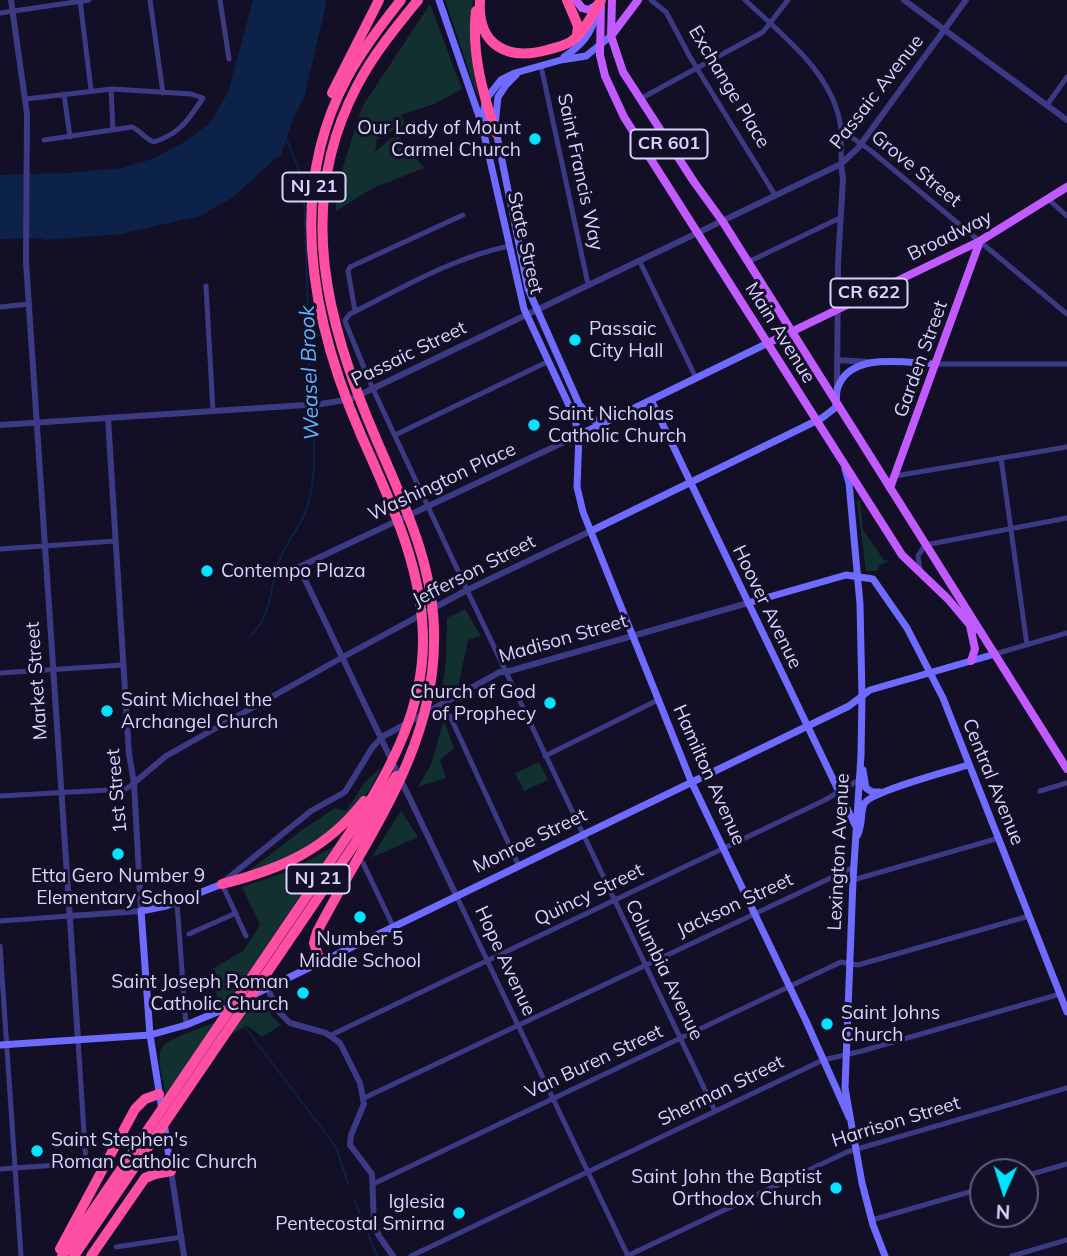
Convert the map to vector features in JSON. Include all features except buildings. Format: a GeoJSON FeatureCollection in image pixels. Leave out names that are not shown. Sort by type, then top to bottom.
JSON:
{"type":"FeatureCollection","features":[{"type":"Feature","properties":{"kind":"highway"},"geometry":{"type":"LineString","coordinates":[[314,190],[318,139],[326,107],[379,0]]}},
{"type":"Feature","properties":{"kind":"highway","name":"NJ 21"},"geometry":{"type":"LineString","coordinates":[[62,1256],[154,1120],[165,1095],[206,1044],[346,839],[398,749],[413,710],[422,659],[421,607],[415,574],[395,514],[351,412],[329,351],[316,295],[312,247],[314,190],[323,141],[339,94],[363,51],[401,0]]}},
{"type":"Feature","properties":{"kind":"highway","name":"NJ 21"},"geometry":{"type":"LineString","coordinates":[[74,1256],[223,1036],[265,983],[395,786],[420,725],[434,660],[432,601],[422,554],[412,524],[362,408],[336,332],[326,278],[323,238],[327,175],[339,129],[357,86],[386,41],[418,0]]}},
{"type":"Feature","properties":{"kind":"highway"},"geometry":{"type":"LineString","coordinates":[[479,0],[484,30],[492,41],[509,52],[530,54],[566,44],[575,38],[601,0]]}},
{"type":"Feature","properties":{"kind":"highway"},"geometry":{"type":"LineString","coordinates":[[479,0],[474,36],[486,99],[496,133]]}},
{"type":"Feature","properties":{"kind":"highway"},"geometry":{"type":"LineString","coordinates":[[567,0],[578,26],[575,38]]}},
{"type":"Feature","properties":{"kind":"highway"},"geometry":{"type":"LineString","coordinates":[[222,884],[282,864],[322,844],[349,819],[387,769]]}},
{"type":"Feature","properties":{"kind":"highway"},"geometry":{"type":"LineString","coordinates":[[320,961],[314,943],[317,932],[395,786]]}},
{"type":"Feature","properties":{"kind":"highway"},"geometry":{"type":"LineString","coordinates":[[56,1256],[135,1109],[145,1099],[165,1095]]}},
{"type":"Feature","properties":{"kind":"highway"},"geometry":{"type":"LineString","coordinates":[[91,1256],[145,1178],[171,1171]]}},
{"type":"Feature","properties":{"kind":"main road"},"geometry":{"type":"LineString","coordinates":[[439,0],[483,130]]}},
{"type":"Feature","properties":{"kind":"main road"},"geometry":{"type":"LineString","coordinates":[[576,0],[582,8],[589,10],[601,0]]}},
{"type":"Feature","properties":{"kind":"main road"},"geometry":{"type":"LineString","coordinates":[[561,60],[582,46],[594,26],[601,0]]}},
{"type":"Feature","properties":{"kind":"main road","name":"Main Avenue"},"geometry":{"type":"LineString","coordinates":[[601,0],[600,46],[605,76],[614,99],[902,555],[948,599],[995,654]]}},
{"type":"Feature","properties":{"kind":"main road","name":"Main Avenue"},"geometry":{"type":"LineString","coordinates":[[612,0],[611,36],[618,61],[640,99],[723,222],[1067,769]]}},
{"type":"Feature","properties":{"kind":"main road"},"geometry":{"type":"LineString","coordinates":[[486,99],[501,80],[524,70],[586,55],[600,46],[611,36],[638,0]]}},
{"type":"Feature","properties":{"kind":"main road","name":"State Street"},"geometry":{"type":"LineString","coordinates":[[524,70],[506,85],[498,97],[495,111],[496,133],[528,289],[579,404],[593,421],[605,422]]}},
{"type":"Feature","properties":{"kind":"main road","name":"State Street"},"geometry":{"type":"LineString","coordinates":[[486,99],[483,130],[526,315],[573,414],[579,435]]}},
{"type":"Feature","properties":{"kind":"main road","name":"Broadway"},"geometry":{"type":"LineString","coordinates":[[768,343],[980,241],[1067,187]]}},
{"type":"Feature","properties":{"kind":"main road","name":"Garden Street"},"geometry":{"type":"LineString","coordinates":[[890,488],[980,241]]}},
{"type":"Feature","properties":{"kind":"main road","name":"Washington Place"},"geometry":{"type":"LineString","coordinates":[[579,435],[768,343]]}},
{"type":"Feature","properties":{"kind":"main road"},"geometry":{"type":"LineString","coordinates":[[837,405],[837,388],[851,370],[869,362],[935,364]]}},
{"type":"Feature","properties":{"kind":"main road","name":"Hoover Avenue"},"geometry":{"type":"LineString","coordinates":[[651,400],[856,827]]}},
{"type":"Feature","properties":{"kind":"main road","name":"Jefferson Street"},"geometry":{"type":"LineString","coordinates":[[591,531],[817,421],[833,411],[837,405]]}},
{"type":"Feature","properties":{"kind":"main road","name":"Hamilton Avenue"},"geometry":{"type":"LineString","coordinates":[[579,435],[577,487],[583,512],[691,781],[849,1117]]}},
{"type":"Feature","properties":{"kind":"main road","name":"Lexington Avenue"},"geometry":{"type":"LineString","coordinates":[[835,449],[849,483],[862,643],[861,743],[845,1088],[855,1149],[872,1220],[885,1256]]}},
{"type":"Feature","properties":{"kind":"main road","name":"Madison Street"},"geometry":{"type":"LineString","coordinates":[[747,603],[846,575],[868,576]]}},
{"type":"Feature","properties":{"kind":"main road","name":"Central Avenue"},"geometry":{"type":"LineString","coordinates":[[868,576],[873,579],[907,628],[931,673],[1067,1012]]}},
{"type":"Feature","properties":{"kind":"main road"},"geometry":{"type":"LineString","coordinates":[[969,623],[975,643],[971,661]]}},
{"type":"Feature","properties":{"kind":"main road","name":"Monroe Street"},"geometry":{"type":"LineString","coordinates":[[4,1044],[150,1035],[215,1014],[265,983],[320,961],[849,706],[871,690],[995,654]]}},
{"type":"Feature","properties":{"kind":"main road"},"geometry":{"type":"LineString","coordinates":[[861,743],[866,788],[872,792],[887,790],[968,765]]}},
{"type":"Feature","properties":{"kind":"main road"},"geometry":{"type":"LineString","coordinates":[[856,838],[861,828],[865,802],[887,790]]}},
{"type":"Feature","properties":{"kind":"main road","name":"Madison Street"},"geometry":{"type":"LineString","coordinates":[[141,912],[177,903],[222,884]]}},
{"type":"Feature","properties":{"kind":"main road","name":"1st Street"},"geometry":{"type":"LineString","coordinates":[[141,912],[150,1035],[165,1095],[171,1171]]}},
{"type":"Feature","properties":{"kind":"street","name":"Market Street"},"geometry":{"type":"LineString","coordinates":[[11,0],[26,99],[26,247],[35,423],[86,1163],[15,1168]]}},
{"type":"Feature","properties":{"kind":"street"},"geometry":{"type":"LineString","coordinates":[[0,13],[89,0]]}},
{"type":"Feature","properties":{"kind":"street"},"geometry":{"type":"LineString","coordinates":[[150,0],[163,93]]}},
{"type":"Feature","properties":{"kind":"street"},"geometry":{"type":"LineString","coordinates":[[220,0],[229,59]]}},
{"type":"Feature","properties":{"kind":"street","name":"Exchange Place"},"geometry":{"type":"LineString","coordinates":[[651,0],[666,12],[775,195]]}},
{"type":"Feature","properties":{"kind":"street"},"geometry":{"type":"LineString","coordinates":[[745,0],[820,77],[837,111],[841,130],[843,179],[837,309],[837,388]]}},
{"type":"Feature","properties":{"kind":"street"},"geometry":{"type":"LineString","coordinates":[[640,99],[763,32],[788,0]]}},
{"type":"Feature","properties":{"kind":"street"},"geometry":{"type":"LineString","coordinates":[[904,0],[1067,120]]}},
{"type":"Feature","properties":{"kind":"street","name":"Passaic Avenue"},"geometry":{"type":"LineString","coordinates":[[723,222],[841,164],[861,144],[966,0]]}},
{"type":"Feature","properties":{"kind":"street"},"geometry":{"type":"LineString","coordinates":[[80,1],[91,90]]}},
{"type":"Feature","properties":{"kind":"street","name":"Saint Francis Way"},"geometry":{"type":"LineString","coordinates":[[541,66],[589,284]]}},
{"type":"Feature","properties":{"kind":"street"},"geometry":{"type":"LineString","coordinates":[[1047,105],[1067,77]]}},
{"type":"Feature","properties":{"kind":"street"},"geometry":{"type":"LineString","coordinates":[[111,89],[113,130]]}},
{"type":"Feature","properties":{"kind":"street"},"geometry":{"type":"LineString","coordinates":[[26,99],[111,89],[191,94],[203,98],[186,125],[167,138],[154,142],[132,127],[44,140]]}},
{"type":"Feature","properties":{"kind":"street"},"geometry":{"type":"LineString","coordinates":[[64,94],[70,136]]}},
{"type":"Feature","properties":{"kind":"street","name":"Grove Street"},"geometry":{"type":"LineString","coordinates":[[841,130],[1067,314]]}},
{"type":"Feature","properties":{"kind":"street"},"geometry":{"type":"LineString","coordinates":[[1048,199],[1067,216]]}},
{"type":"Feature","properties":{"kind":"street"},"geometry":{"type":"LineString","coordinates":[[463,215],[350,267],[348,271],[355,311],[465,257],[509,246]]}},
{"type":"Feature","properties":{"kind":"street"},"geometry":{"type":"LineString","coordinates":[[747,263],[840,218]]}},
{"type":"Feature","properties":{"kind":"street","name":"Passaic Street"},"geometry":{"type":"LineString","coordinates":[[0,425],[316,405],[343,401],[723,222]]}},
{"type":"Feature","properties":{"kind":"street"},"geometry":{"type":"LineString","coordinates":[[639,260],[696,378]]}},
{"type":"Feature","properties":{"kind":"street"},"geometry":{"type":"LineString","coordinates":[[206,286],[213,411]]}},
{"type":"Feature","properties":{"kind":"street"},"geometry":{"type":"LineString","coordinates":[[0,307],[29,304]]}},
{"type":"Feature","properties":{"kind":"street","name":"Columbia Avenue"},"geometry":{"type":"LineString","coordinates":[[355,311],[347,316],[346,324],[373,389],[715,1111]]}},
{"type":"Feature","properties":{"kind":"street"},"geometry":{"type":"LineString","coordinates":[[837,360],[869,362]]}},
{"type":"Feature","properties":{"kind":"street"},"geometry":{"type":"LineString","coordinates":[[395,435],[547,362]]}},
{"type":"Feature","properties":{"kind":"street"},"geometry":{"type":"LineString","coordinates":[[935,364],[1067,364]]}},
{"type":"Feature","properties":{"kind":"street","name":"1st Street"},"geometry":{"type":"LineString","coordinates":[[108,418],[141,912]]}},
{"type":"Feature","properties":{"kind":"street","name":"Washington Place"},"geometry":{"type":"LineString","coordinates":[[281,575],[579,435]]}},
{"type":"Feature","properties":{"kind":"street"},"geometry":{"type":"LineString","coordinates":[[895,476],[1067,447]]}},
{"type":"Feature","properties":{"kind":"street"},"geometry":{"type":"LineString","coordinates":[[1001,458],[1027,645]]}},
{"type":"Feature","properties":{"kind":"street"},"geometry":{"type":"LineString","coordinates":[[921,574],[918,556],[925,545],[1067,518]]}},
{"type":"Feature","properties":{"kind":"street","name":"Jefferson Street"},"geometry":{"type":"LineString","coordinates":[[134,783],[166,756],[343,657],[467,590],[591,531]]}},
{"type":"Feature","properties":{"kind":"street"},"geometry":{"type":"LineString","coordinates":[[0,549],[116,541]]}},
{"type":"Feature","properties":{"kind":"street","name":"Hope Avenue"},"geometry":{"type":"LineString","coordinates":[[299,567],[627,1256]]}},
{"type":"Feature","properties":{"kind":"street","name":"Madison Street"},"geometry":{"type":"LineString","coordinates":[[222,884],[311,811],[345,792],[353,783],[372,748],[382,737],[500,672],[747,603]]}},
{"type":"Feature","properties":{"kind":"street","name":"Monroe Street"},"geometry":{"type":"LineString","coordinates":[[995,654],[1067,633]]}},
{"type":"Feature","properties":{"kind":"street"},"geometry":{"type":"LineString","coordinates":[[0,673],[123,665]]}},
{"type":"Feature","properties":{"kind":"street"},"geometry":{"type":"LineString","coordinates":[[545,755],[659,700]]}},
{"type":"Feature","properties":{"kind":"street"},"geometry":{"type":"LineString","coordinates":[[444,703],[518,864]]}},
{"type":"Feature","properties":{"kind":"street","name":"Quincy Street"},"geometry":{"type":"LineString","coordinates":[[331,1035],[614,901],[859,780]]}},
{"type":"Feature","properties":{"kind":"street"},"geometry":{"type":"LineString","coordinates":[[0,796],[126,789],[134,783]]}},
{"type":"Feature","properties":{"kind":"street"},"geometry":{"type":"LineString","coordinates":[[1040,791],[1067,783]]}},
{"type":"Feature","properties":{"kind":"street"},"geometry":{"type":"LineString","coordinates":[[853,880],[999,838]]}},
{"type":"Feature","properties":{"kind":"street"},"geometry":{"type":"LineString","coordinates":[[363,863],[393,926]]}},
{"type":"Feature","properties":{"kind":"street","name":"Jackson Street"},"geometry":{"type":"LineString","coordinates":[[365,1098],[854,867]]}},
{"type":"Feature","properties":{"kind":"street"},"geometry":{"type":"LineString","coordinates":[[222,884],[246,936]]}},
{"type":"Feature","properties":{"kind":"street"},"geometry":{"type":"LineString","coordinates":[[177,903],[186,1025]]}},
{"type":"Feature","properties":{"kind":"street"},"geometry":{"type":"LineString","coordinates":[[0,921],[141,912]]}},
{"type":"Feature","properties":{"kind":"street"},"geometry":{"type":"LineString","coordinates":[[189,934],[236,913]]}},
{"type":"Feature","properties":{"kind":"street","name":"Van Buren Street"},"geometry":{"type":"LineString","coordinates":[[373,1184],[841,961],[858,965],[1029,916]]}},
{"type":"Feature","properties":{"kind":"street"},"geometry":{"type":"LineString","coordinates":[[0,946],[4,1044],[21,1256]]}},
{"type":"Feature","properties":{"kind":"street"},"geometry":{"type":"LineString","coordinates":[[265,983],[278,1011],[290,1023],[331,1035],[343,1048],[360,1083],[365,1098],[363,1110],[350,1140],[354,1152],[369,1170],[373,1184],[373,1224],[393,1256]]}},
{"type":"Feature","properties":{"kind":"street","name":"Sherman Street"},"geometry":{"type":"LineString","coordinates":[[411,1256],[823,1060],[1060,994]]}},
{"type":"Feature","properties":{"kind":"street","name":"Harrison Street"},"geometry":{"type":"LineString","coordinates":[[627,1256],[855,1149],[1067,1088]]}},
{"type":"Feature","properties":{"kind":"street"},"geometry":{"type":"LineString","coordinates":[[1039,1172],[1067,1164]]}},
{"type":"Feature","properties":{"kind":"street"},"geometry":{"type":"LineString","coordinates":[[0,1169],[15,1168]]}},
{"type":"Feature","properties":{"kind":"street"},"geometry":{"type":"LineString","coordinates":[[171,1171],[184,1256]]}},
{"type":"Feature","properties":{"kind":"street"},"geometry":{"type":"LineString","coordinates":[[872,1220],[969,1192]]}},
{"type":"Feature","properties":{"kind":"street"},"geometry":{"type":"LineString","coordinates":[[116,1247],[182,1237]]}},
{"type":"Feature","properties":{"kind":"street"},"geometry":{"type":"LineString","coordinates":[[1012,1256],[1067,1240]]}},
{"type":"Feature","properties":{"kind":"green space"},"geometry":{"type":"Polygon","coordinates":[[[445,0],[473,0],[470,42],[478,98],[445,0]]]}},
{"type":"Feature","properties":{"kind":"green space"},"geometry":{"type":"Polygon","coordinates":[[[430,4],[462,89],[434,104],[401,115],[405,124],[377,139],[375,152],[391,138],[399,137],[424,168],[371,189],[336,211],[335,192],[362,107],[430,4]]]}},
{"type":"Feature","properties":{"kind":"green space"},"geometry":{"type":"Polygon","coordinates":[[[857,501],[860,501],[863,530],[884,560],[890,561],[879,565],[877,571],[866,571],[857,501]]]}},
{"type":"Feature","properties":{"kind":"green space"},"geometry":{"type":"Polygon","coordinates":[[[465,609],[481,636],[468,640],[457,692],[441,696],[446,661],[447,618],[465,609]]]}},
{"type":"Feature","properties":{"kind":"green space"},"geometry":{"type":"Polygon","coordinates":[[[444,720],[454,748],[440,760],[446,778],[418,787],[431,764],[444,720]]]}},
{"type":"Feature","properties":{"kind":"green space"},"geometry":{"type":"Polygon","coordinates":[[[539,762],[548,780],[524,791],[515,773],[539,762]]]}},
{"type":"Feature","properties":{"kind":"green space"},"geometry":{"type":"Polygon","coordinates":[[[381,767],[361,802],[322,840],[295,856],[241,877],[335,808],[346,811],[365,782],[381,767]]]}},
{"type":"Feature","properties":{"kind":"green space"},"geometry":{"type":"Polygon","coordinates":[[[401,811],[418,837],[371,858],[401,811]]]}},
{"type":"Feature","properties":{"kind":"green space"},"geometry":{"type":"Polygon","coordinates":[[[334,846],[229,1002],[218,1007],[214,968],[243,951],[260,925],[242,887],[290,871],[334,846]]]}},
{"type":"Feature","properties":{"kind":"green space"},"geometry":{"type":"Polygon","coordinates":[[[267,1006],[270,1014],[281,1025],[262,1037],[248,1026],[199,1049],[166,1095],[160,1064],[162,1047],[194,1031],[267,1006]]]}},
{"type":"Feature","properties":{"kind":"water"},"geometry":{"type":"Polygon","coordinates":[[[253,0],[327,0],[304,98],[293,119],[281,156],[232,198],[200,216],[121,234],[44,240],[0,239],[0,175],[122,168],[155,158],[209,124],[228,92],[253,0]]]}},
{"type":"Feature","properties":{"kind":"waterway","name":"Weasel Brook"},"geometry":{"type":"LineString","coordinates":[[287,140],[298,167],[304,194],[311,401]]}},
{"type":"Feature","properties":{"kind":"waterway","name":"Weasel Brook"},"geometry":{"type":"LineString","coordinates":[[251,636],[268,608],[279,561],[305,513],[309,500],[314,460],[312,406]]}},
{"type":"Feature","properties":{"kind":"waterway","name":"Weasel Brook"},"geometry":{"type":"LineString","coordinates":[[244,1026],[336,1147],[348,1183]]}},
{"type":"Feature","properties":{"kind":"waterway","name":"Weasel Brook"},"geometry":{"type":"LineString","coordinates":[[354,1200],[377,1256]]}},
{"type":"Feature","properties":{"kind":"place","name":"Our Lady of Mount Carmel Church"},"geometry":{"type":"Point","coordinates":[535,139]}},
{"type":"Feature","properties":{"kind":"place","name":"Passaic City Hall"},"geometry":{"type":"Point","coordinates":[575,340]}},
{"type":"Feature","properties":{"kind":"place","name":"Saint Nicholas Catholic Church"},"geometry":{"type":"Point","coordinates":[534,425]}},
{"type":"Feature","properties":{"kind":"place","name":"Contempo Plaza"},"geometry":{"type":"Point","coordinates":[207,571]}},
{"type":"Feature","properties":{"kind":"place","name":"Church of God of Prophecy"},"geometry":{"type":"Point","coordinates":[550,703]}},
{"type":"Feature","properties":{"kind":"place","name":"Saint Michael the Archangel Church"},"geometry":{"type":"Point","coordinates":[107,711]}},
{"type":"Feature","properties":{"kind":"place","name":"Etta Gero Number 9 Elementary School"},"geometry":{"type":"Point","coordinates":[118,854]}},
{"type":"Feature","properties":{"kind":"place","name":"Number 5 Middle School"},"geometry":{"type":"Point","coordinates":[360,917]}},
{"type":"Feature","properties":{"kind":"place","name":"Saint Joseph Roman Catholic Church"},"geometry":{"type":"Point","coordinates":[303,993]}},
{"type":"Feature","properties":{"kind":"place","name":"Saint Johns Church"},"geometry":{"type":"Point","coordinates":[827,1024]}},
{"type":"Feature","properties":{"kind":"place","name":"Saint Stephen's Roman Catholic Church"},"geometry":{"type":"Point","coordinates":[37,1151]}},
{"type":"Feature","properties":{"kind":"place","name":"Saint John the Baptist Orthodox Church"},"geometry":{"type":"Point","coordinates":[836,1188]}},
{"type":"Feature","properties":{"kind":"place","name":"Iglesia Pentecostal Smirna"},"geometry":{"type":"Point","coordinates":[459,1213]}}]}
